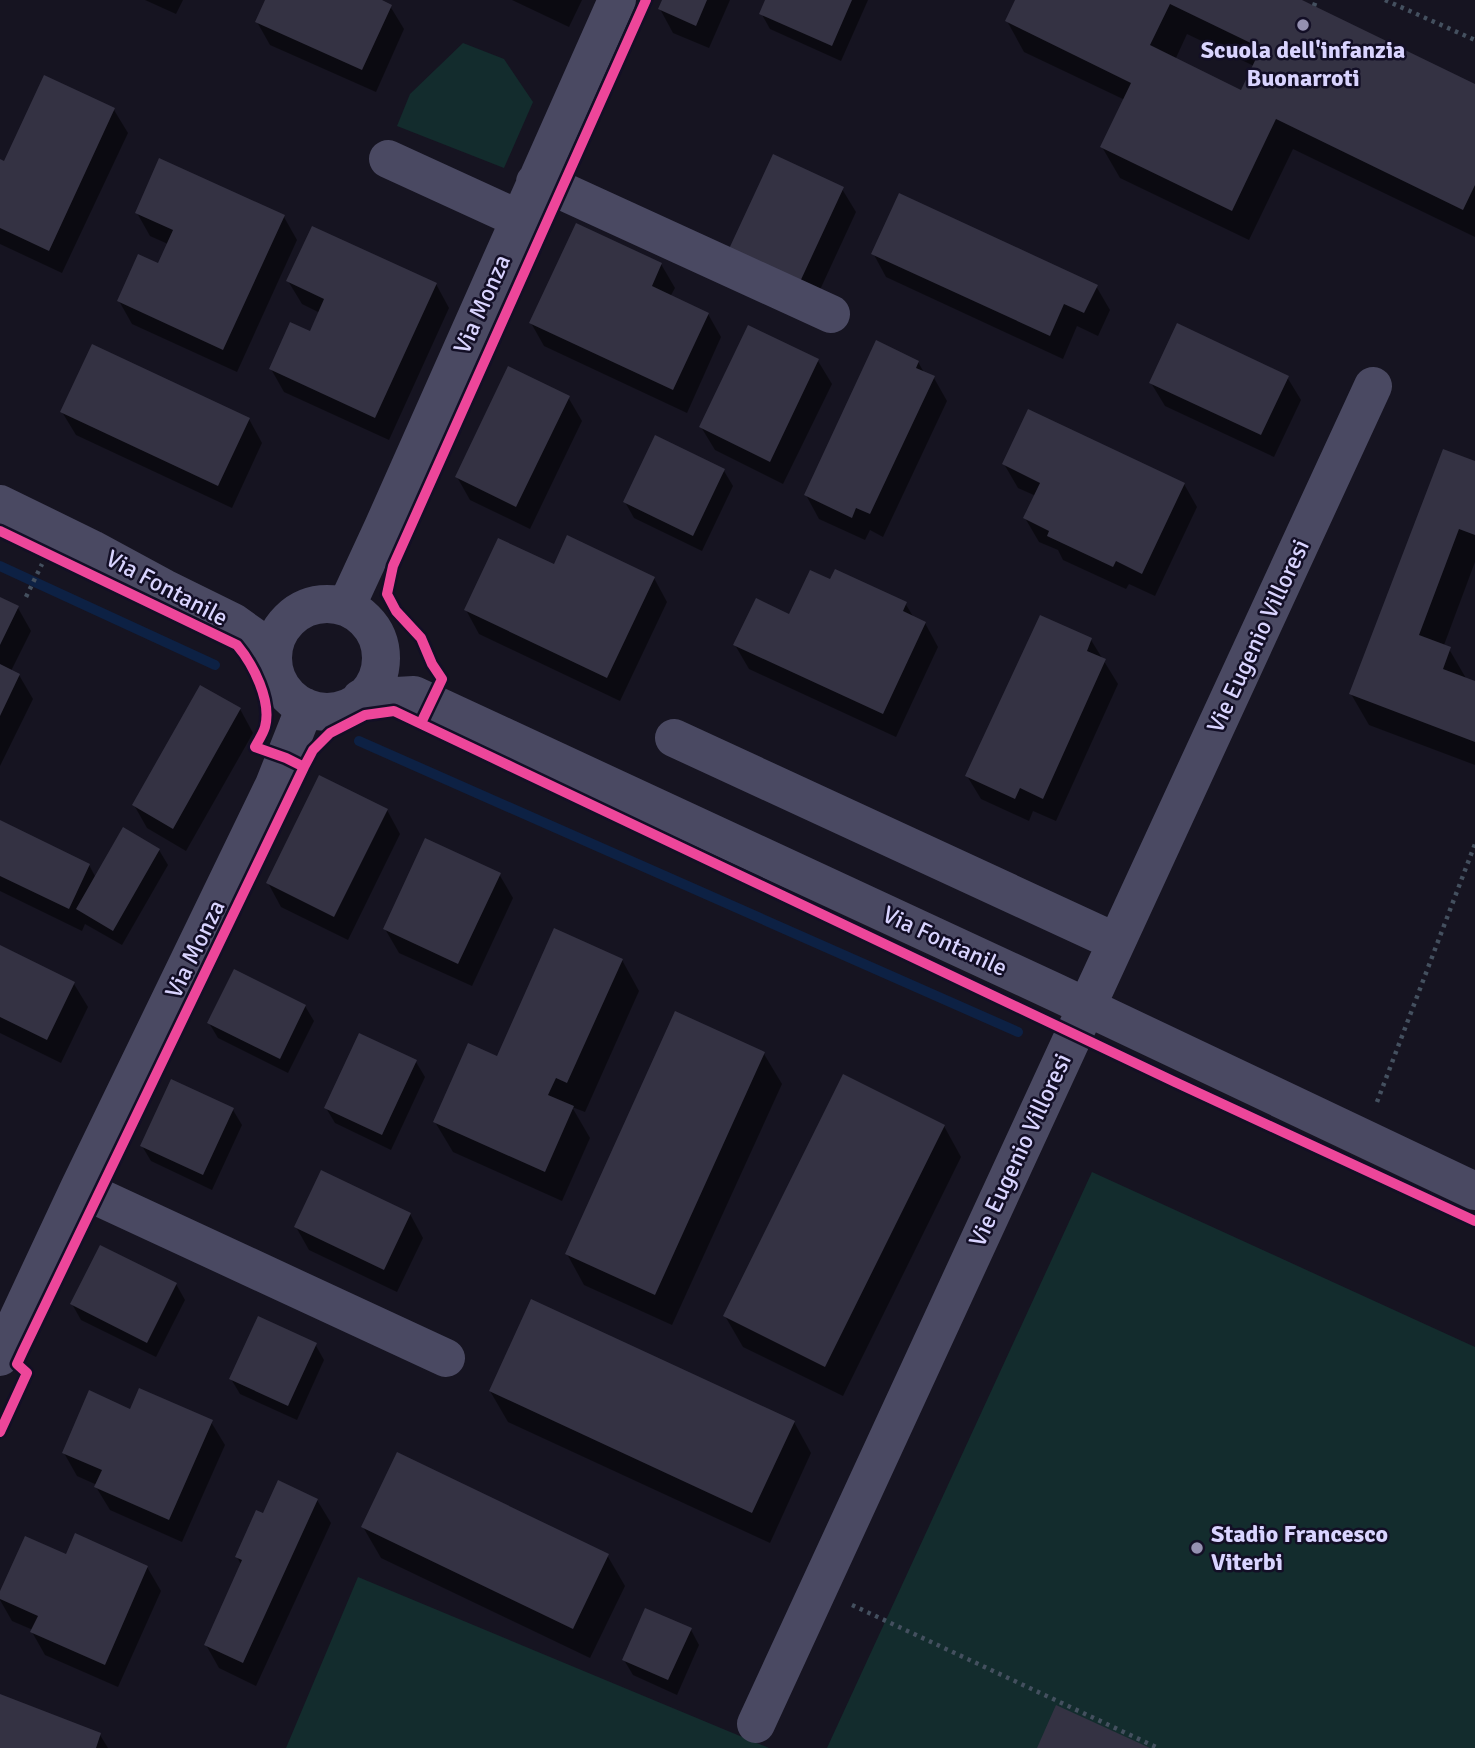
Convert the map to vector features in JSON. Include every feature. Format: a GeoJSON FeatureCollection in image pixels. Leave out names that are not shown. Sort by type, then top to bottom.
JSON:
{"type":"FeatureCollection","features":[{"type":"Feature","properties":{"kind":"street","name":"Via Monza"},"geometry":{"type":"LineString","coordinates":[[346,607],[617,0]]}},
{"type":"Feature","properties":{"kind":"street"},"geometry":{"type":"LineString","coordinates":[[388,159],[520,219]]}},
{"type":"Feature","properties":{"kind":"street"},"geometry":{"type":"LineString","coordinates":[[536,182],[560,190],[831,314]]}},
{"type":"Feature","properties":{"kind":"street","name":"Vie Eugenio Villoresi"},"geometry":{"type":"LineString","coordinates":[[756,1724],[1373,386]]}},
{"type":"Feature","properties":{"kind":"street","name":"Via Fontanile"},"geometry":{"type":"LineString","coordinates":[[0,504],[233,622],[254,637],[273,657]]}},
{"type":"Feature","properties":{"kind":"street","name":"Via Fontanile"},"geometry":{"type":"LineString","coordinates":[[92,549],[152,567],[246,607],[288,621]]}},
{"type":"Feature","properties":{"kind":"street"},"geometry":{"type":"LineString","coordinates":[[335,604],[346,607],[360,615],[373,630],[379,648],[380,664],[375,681],[355,704],[338,710],[323,711],[305,707],[283,690],[275,672],[273,657],[277,637],[288,621],[303,610],[316,605],[335,604]]}},
{"type":"Feature","properties":{"kind":"street","name":"Via Fontanile"},"geometry":{"type":"LineString","coordinates":[[379,648],[414,695]]}},
{"type":"Feature","properties":{"kind":"street","name":"Via Fontanile"},"geometry":{"type":"LineString","coordinates":[[361,698],[414,695],[1087,1007],[1475,1191]]}},
{"type":"Feature","properties":{"kind":"street","name":"Via Monza"},"geometry":{"type":"LineString","coordinates":[[0,1357],[274,785],[305,707]]}},
{"type":"Feature","properties":{"kind":"street"},"geometry":{"type":"LineString","coordinates":[[674,738],[1116,942]]}},
{"type":"Feature","properties":{"kind":"street"},"geometry":{"type":"LineString","coordinates":[[79,1188],[446,1358]]}},
{"type":"Feature","properties":{"kind":"path"},"geometry":{"type":"LineString","coordinates":[[1385,0],[1475,40]]}},
{"type":"Feature","properties":{"kind":"path"},"geometry":{"type":"LineString","coordinates":[[26,597],[36,577]]}},
{"type":"Feature","properties":{"kind":"path"},"geometry":{"type":"LineString","coordinates":[[1373,1112],[1475,845]]}},
{"type":"Feature","properties":{"kind":"path"},"geometry":{"type":"LineString","coordinates":[[849,1604],[1158,1748]]}},
{"type":"Feature","properties":{"kind":"green space"},"geometry":{"type":"Polygon","coordinates":[[[463,43],[504,59],[533,102],[504,168],[397,126],[410,94],[463,43]]]}},
{"type":"Feature","properties":{"kind":"green space","name":"Stadio Francesco Viterbi"},"geometry":{"type":"Polygon","coordinates":[[[1092,1172],[1475,1347],[1475,1748],[827,1748],[1092,1172]]]}},
{"type":"Feature","properties":{"kind":"green space"},"geometry":{"type":"Polygon","coordinates":[[[358,1577],[769,1748],[286,1748],[358,1577]]]}},
{"type":"Feature","properties":{"kind":"building"},"geometry":{"type":"Polygon","coordinates":[[[265,0],[382,0],[392,5],[362,70],[255,22],[265,0]]]}},
{"type":"Feature","properties":{"kind":"building"},"geometry":{"type":"Polygon","coordinates":[[[662,0],[707,0],[696,26],[658,9],[662,0]]]}},
{"type":"Feature","properties":{"kind":"building"},"geometry":{"type":"Polygon","coordinates":[[[765,0],[852,0],[832,46],[759,14],[765,0]]]}},
{"type":"Feature","properties":{"kind":"building"},"geometry":{"type":"Polygon","coordinates":[[[1015,0],[1302,0],[1475,84],[1475,185],[1463,210],[1276,119],[1232,211],[1100,147],[1131,83],[1005,21],[1015,0]],[[1170,4],[1150,45],[1241,90],[1261,48],[1170,4]]]}},
{"type":"Feature","properties":{"kind":"building"},"geometry":{"type":"Polygon","coordinates":[[[44,75],[115,108],[49,251],[0,228],[0,159],[4,161],[44,75]]]}},
{"type":"Feature","properties":{"kind":"building"},"geometry":{"type":"Polygon","coordinates":[[[773,154],[844,187],[799,284],[728,251],[773,154]]]}},
{"type":"Feature","properties":{"kind":"building"},"geometry":{"type":"Polygon","coordinates":[[[159,158],[285,215],[223,350],[117,301],[138,254],[158,263],[173,230],[135,213],[159,158]]]}},
{"type":"Feature","properties":{"kind":"building"},"geometry":{"type":"Polygon","coordinates":[[[899,193],[1098,285],[1084,313],[1064,304],[1050,336],[871,254],[899,193]]]}},
{"type":"Feature","properties":{"kind":"building"},"geometry":{"type":"Polygon","coordinates":[[[576,223],[662,263],[652,286],[709,313],[673,390],[529,323],[576,223]]]}},
{"type":"Feature","properties":{"kind":"building"},"geometry":{"type":"Polygon","coordinates":[[[312,226],[437,283],[375,418],[269,369],[290,322],[310,331],[324,299],[286,281],[312,226]]]}},
{"type":"Feature","properties":{"kind":"building"},"geometry":{"type":"Polygon","coordinates":[[[1177,323],[1289,376],[1261,435],[1149,383],[1177,323]]]}},
{"type":"Feature","properties":{"kind":"building"},"geometry":{"type":"Polygon","coordinates":[[[748,325],[819,359],[770,462],[699,427],[748,325]]]}},
{"type":"Feature","properties":{"kind":"building"},"geometry":{"type":"Polygon","coordinates":[[[876,340],[919,361],[916,368],[935,376],[870,514],[856,508],[852,518],[804,495],[876,340]]]}},
{"type":"Feature","properties":{"kind":"building"},"geometry":{"type":"Polygon","coordinates":[[[92,344],[250,418],[218,486],[60,412],[92,344]]]}},
{"type":"Feature","properties":{"kind":"building"},"geometry":{"type":"Polygon","coordinates":[[[508,366],[570,396],[516,507],[455,477],[508,366]]]}},
{"type":"Feature","properties":{"kind":"building"},"geometry":{"type":"Polygon","coordinates":[[[1028,409],[1185,483],[1142,574],[1116,561],[1113,567],[1047,536],[1049,531],[1023,518],[1040,483],[1002,464],[1028,409]]]}},
{"type":"Feature","properties":{"kind":"building"},"geometry":{"type":"Polygon","coordinates":[[[655,435],[725,469],[693,536],[623,502],[655,435]]]}},
{"type":"Feature","properties":{"kind":"building"},"geometry":{"type":"Polygon","coordinates":[[[1443,449],[1475,461],[1475,535],[1459,529],[1419,635],[1451,647],[1443,669],[1475,681],[1475,742],[1349,694],[1443,449]]]}},
{"type":"Feature","properties":{"kind":"building"},"geometry":{"type":"Polygon","coordinates":[[[567,535],[655,577],[607,678],[464,610],[498,538],[554,564],[567,535]]]}},
{"type":"Feature","properties":{"kind":"building"},"geometry":{"type":"Polygon","coordinates":[[[835,569],[907,602],[903,611],[926,622],[883,714],[733,645],[756,598],[789,614],[810,570],[830,579],[835,569]]]}},
{"type":"Feature","properties":{"kind":"building"},"geometry":{"type":"Polygon","coordinates":[[[0,597],[19,606],[0,645],[0,597]]]}},
{"type":"Feature","properties":{"kind":"building"},"geometry":{"type":"Polygon","coordinates":[[[1040,615],[1092,638],[1087,651],[1106,659],[1043,799],[1020,788],[1015,799],[965,776],[1040,615]]]}},
{"type":"Feature","properties":{"kind":"building"},"geometry":{"type":"Polygon","coordinates":[[[0,664],[20,674],[0,716],[0,664]]]}},
{"type":"Feature","properties":{"kind":"building"},"geometry":{"type":"Polygon","coordinates":[[[200,685],[241,708],[173,829],[132,805],[200,685]]]}},
{"type":"Feature","properties":{"kind":"building"},"geometry":{"type":"Polygon","coordinates":[[[319,775],[388,809],[334,917],[266,883],[319,775]]]}},
{"type":"Feature","properties":{"kind":"building"},"geometry":{"type":"Polygon","coordinates":[[[0,820],[90,864],[69,909],[0,876],[0,820]]]}},
{"type":"Feature","properties":{"kind":"building"},"geometry":{"type":"Polygon","coordinates":[[[123,827],[160,849],[113,931],[76,909],[123,827]]]}},
{"type":"Feature","properties":{"kind":"building"},"geometry":{"type":"Polygon","coordinates":[[[425,838],[501,873],[458,964],[383,929],[425,838]]]}},
{"type":"Feature","properties":{"kind":"building"},"geometry":{"type":"Polygon","coordinates":[[[554,928],[623,959],[567,1083],[556,1078],[548,1095],[574,1106],[545,1172],[433,1122],[468,1043],[497,1056],[554,928]]]}},
{"type":"Feature","properties":{"kind":"building"},"geometry":{"type":"Polygon","coordinates":[[[0,945],[75,982],[47,1040],[0,1017],[0,945]]]}},
{"type":"Feature","properties":{"kind":"building"},"geometry":{"type":"Polygon","coordinates":[[[234,969],[306,1005],[280,1059],[207,1023],[234,969]]]}},
{"type":"Feature","properties":{"kind":"building"},"geometry":{"type":"Polygon","coordinates":[[[675,1011],[765,1052],[655,1295],[565,1254],[675,1011]]]}},
{"type":"Feature","properties":{"kind":"building"},"geometry":{"type":"Polygon","coordinates":[[[359,1033],[417,1060],[382,1135],[324,1108],[359,1033]]]}},
{"type":"Feature","properties":{"kind":"building"},"geometry":{"type":"Polygon","coordinates":[[[843,1074],[945,1125],[825,1367],[723,1316],[843,1074]]]}},
{"type":"Feature","properties":{"kind":"building"},"geometry":{"type":"Polygon","coordinates":[[[171,1079],[234,1108],[203,1175],[140,1146],[171,1079]]]}},
{"type":"Feature","properties":{"kind":"building"},"geometry":{"type":"Polygon","coordinates":[[[321,1170],[411,1213],[384,1270],[294,1227],[321,1170]]]}},
{"type":"Feature","properties":{"kind":"building"},"geometry":{"type":"Polygon","coordinates":[[[100,1245],[177,1283],[147,1343],[70,1304],[100,1245]]]}},
{"type":"Feature","properties":{"kind":"building"},"geometry":{"type":"Polygon","coordinates":[[[531,1299],[795,1421],[752,1513],[489,1391],[531,1299]]]}},
{"type":"Feature","properties":{"kind":"building"},"geometry":{"type":"Polygon","coordinates":[[[258,1316],[317,1343],[288,1406],[229,1379],[258,1316]]]}},
{"type":"Feature","properties":{"kind":"building"},"geometry":{"type":"Polygon","coordinates":[[[139,1388],[213,1420],[169,1520],[94,1487],[102,1470],[62,1453],[89,1390],[130,1409],[139,1388]]]}},
{"type":"Feature","properties":{"kind":"building"},"geometry":{"type":"Polygon","coordinates":[[[397,1452],[609,1554],[573,1629],[361,1527],[397,1452]]]}},
{"type":"Feature","properties":{"kind":"building"},"geometry":{"type":"Polygon","coordinates":[[[278,1480],[318,1499],[243,1663],[204,1645],[242,1560],[235,1557],[256,1510],[263,1513],[278,1480]]]}},
{"type":"Feature","properties":{"kind":"building"},"geometry":{"type":"Polygon","coordinates":[[[75,1533],[148,1566],[105,1665],[30,1632],[38,1616],[0,1599],[0,1591],[25,1536],[66,1554],[75,1533]]]}},
{"type":"Feature","properties":{"kind":"building"},"geometry":{"type":"Polygon","coordinates":[[[645,1608],[692,1628],[668,1680],[622,1660],[645,1608]]]}},
{"type":"Feature","properties":{"kind":"building"},"geometry":{"type":"Polygon","coordinates":[[[0,1694],[101,1733],[96,1748],[0,1748],[0,1694]]]}},
{"type":"Feature","properties":{"kind":"building"},"geometry":{"type":"Polygon","coordinates":[[[1056,1705],[1150,1748],[1037,1748],[1056,1705]]]}},
{"type":"Feature","properties":{"kind":"waterway"},"geometry":{"type":"LineString","coordinates":[[0,566],[215,665]]}},
{"type":"Feature","properties":{"kind":"waterway"},"geometry":{"type":"LineString","coordinates":[[359,741],[1018,1032]]}},
{"type":"Feature","properties":{"kind":"cycle path"},"geometry":{"type":"LineString","coordinates":[[421,723],[442,679],[421,638],[396,611],[387,594],[393,566],[646,0]]}},
{"type":"Feature","properties":{"kind":"cycle path"},"geometry":{"type":"LineString","coordinates":[[0,531],[237,645],[255,672],[266,706],[265,727],[255,747],[304,767],[313,750],[330,733],[365,715],[394,711],[1175,1082],[1475,1221]]}},
{"type":"Feature","properties":{"kind":"cycle path"},"geometry":{"type":"LineString","coordinates":[[0,1432],[27,1373],[17,1364],[304,767]]}},
{"type":"Feature","properties":{"kind":"place","name":"Scuola dell'infanzia Buonarroti"},"geometry":{"type":"Point","coordinates":[1303,25]}},
{"type":"Feature","properties":{"kind":"place","name":"Stadio Francesco Viterbi"},"geometry":{"type":"Point","coordinates":[1197,1548]}}]}
